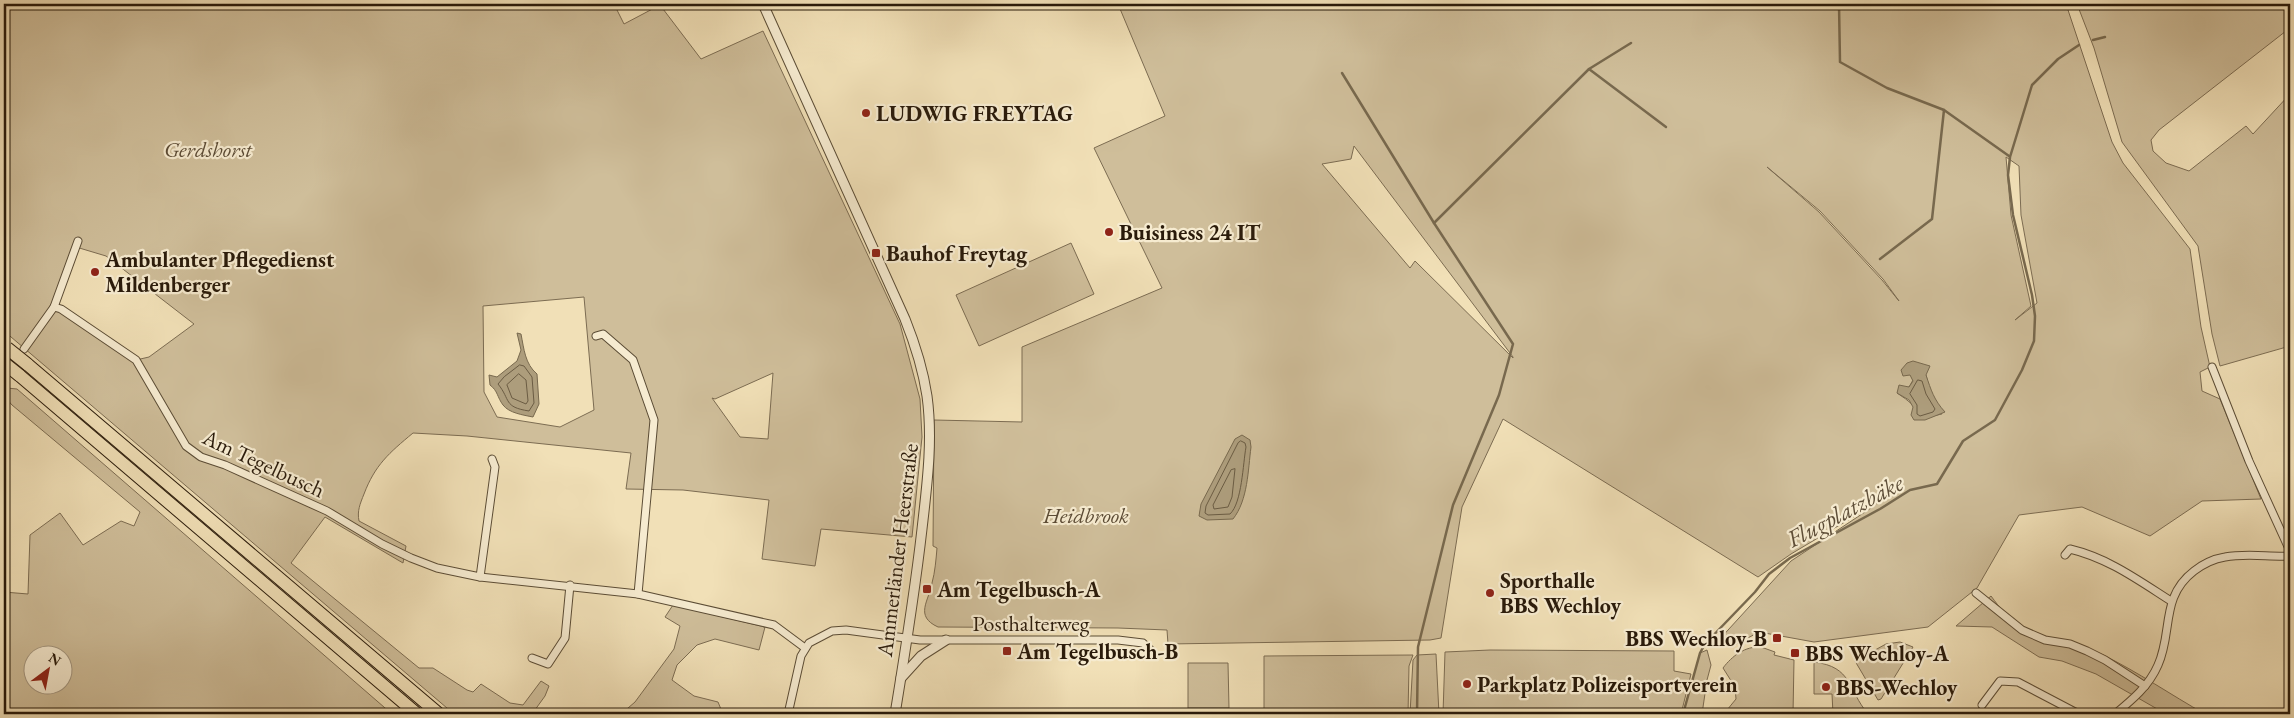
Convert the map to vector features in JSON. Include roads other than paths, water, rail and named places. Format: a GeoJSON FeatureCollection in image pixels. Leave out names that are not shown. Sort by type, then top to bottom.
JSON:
{"type":"FeatureCollection","features":[{"type":"Feature","properties":{"kind":"highway"},"geometry":{"type":"LineString","coordinates":[[5,346],[439,714]]}},
{"type":"Feature","properties":{"kind":"highway"},"geometry":{"type":"LineString","coordinates":[[4,363],[417,714]]}},
{"type":"Feature","properties":{"kind":"street","name":"Ammerländer Heerstraße"},"geometry":{"type":"LineString","coordinates":[[763,4],[905,319],[922,372],[929,413],[929,457],[919,557],[895,714]]}},
{"type":"Feature","properties":{"kind":"street"},"geometry":{"type":"LineString","coordinates":[[24,349],[54,307],[78,241]]}},
{"type":"Feature","properties":{"kind":"street","name":"Am Tegelbusch"},"geometry":{"type":"LineString","coordinates":[[54,307],[61,309],[136,360],[186,446],[201,457],[225,465],[327,511],[382,544],[411,558],[437,568],[480,577],[638,594],[774,625],[805,648]]}},
{"type":"Feature","properties":{"kind":"street"},"geometry":{"type":"LineString","coordinates":[[596,336],[603,334],[633,360],[654,420],[638,594]]}},
{"type":"Feature","properties":{"kind":"street"},"geometry":{"type":"LineString","coordinates":[[2212,367],[2249,461],[2290,550]]}},
{"type":"Feature","properties":{"kind":"street"},"geometry":{"type":"LineString","coordinates":[[480,577],[496,467],[492,459]]}},
{"type":"Feature","properties":{"kind":"street"},"geometry":{"type":"LineString","coordinates":[[2065,555],[2070,549],[2092,554],[2118,566],[2172,601]]}},
{"type":"Feature","properties":{"kind":"street"},"geometry":{"type":"LineString","coordinates":[[2116,714],[2145,686],[2160,660],[2172,601],[2179,587],[2190,574],[2218,558],[2230,556],[2290,556]]}},
{"type":"Feature","properties":{"kind":"street"},"geometry":{"type":"LineString","coordinates":[[532,658],[548,664],[565,638],[570,586]]}},
{"type":"Feature","properties":{"kind":"street"},"geometry":{"type":"LineString","coordinates":[[1976,593],[2022,630],[2045,640],[2070,644],[2087,651],[2105,660],[2145,686]]}},
{"type":"Feature","properties":{"kind":"street"},"geometry":{"type":"LineString","coordinates":[[788,714],[798,664],[805,648],[818,636],[838,630],[906,639]]}},
{"type":"Feature","properties":{"kind":"street","name":"Posthalterweg"},"geometry":{"type":"LineString","coordinates":[[906,639],[1118,640],[1143,643],[1153,652]]}},
{"type":"Feature","properties":{"kind":"street"},"geometry":{"type":"LineString","coordinates":[[900,678],[921,656],[946,640]]}},
{"type":"Feature","properties":{"kind":"street"},"geometry":{"type":"LineString","coordinates":[[1982,705],[2000,681],[2018,682],[2080,714]]}},
{"type":"Feature","properties":{"kind":"water"},"geometry":{"type":"Polygon","coordinates":[[[517,333],[521,334],[527,361],[537,374],[539,404],[533,417],[516,413],[506,408],[490,385],[489,375],[497,377],[517,361],[521,350],[517,333]]]}},
{"type":"Feature","properties":{"kind":"water"},"geometry":{"type":"Polygon","coordinates":[[[1913,361],[1930,366],[1926,375],[1935,399],[1945,412],[1925,420],[1914,420],[1911,415],[1913,407],[1909,400],[1897,393],[1899,385],[1909,387],[1913,381],[1910,375],[1903,376],[1901,370],[1907,363],[1913,361]]]}},
{"type":"Feature","properties":{"kind":"water"},"geometry":{"type":"Polygon","coordinates":[[[1242,435],[1250,440],[1251,447],[1242,503],[1233,519],[1207,520],[1199,516],[1201,504],[1235,439],[1242,435]]]}},
{"type":"Feature","properties":{"kind":"waterway"},"geometry":{"type":"LineString","coordinates":[[1839,4],[1840,62],[1887,88],[1944,110],[2009,156]]}},
{"type":"Feature","properties":{"kind":"waterway","name":"Flugplatzbäke"},"geometry":{"type":"LineString","coordinates":[[2093,40],[2105,37]]}},
{"type":"Feature","properties":{"kind":"waterway"},"geometry":{"type":"LineString","coordinates":[[1417,714],[1418,647],[1453,505],[1499,395],[1513,344],[1434,223],[1589,69],[1631,43]]}},
{"type":"Feature","properties":{"kind":"waterway","name":"Flugplatzbäke"},"geometry":{"type":"LineString","coordinates":[[1683,714],[1700,653],[1705,644],[1755,592],[1769,574],[1790,558],[1880,509],[1910,490],[1937,484],[1963,441],[1995,420],[2022,370],[2034,341],[2035,316],[2032,295],[2013,215],[2008,175],[2010,157],[2032,85],[2058,59],[2079,45]]}},
{"type":"Feature","properties":{"kind":"waterway"},"geometry":{"type":"LineString","coordinates":[[1589,69],[1666,127]]}},
{"type":"Feature","properties":{"kind":"waterway"},"geometry":{"type":"LineString","coordinates":[[1342,73],[1434,223]]}},
{"type":"Feature","properties":{"kind":"waterway"},"geometry":{"type":"LineString","coordinates":[[1880,259],[1932,219],[1944,110]]}},
{"type":"Feature","properties":{"kind":"place","name":"LUDWIG FREYTAG"},"geometry":{"type":"Point","coordinates":[866,113]}},
{"type":"Feature","properties":{"kind":"place","name":"Buisiness 24 IT"},"geometry":{"type":"Point","coordinates":[1109,232]}},
{"type":"Feature","properties":{"kind":"place","name":"Bauhof Freytag"},"geometry":{"type":"Point","coordinates":[876,253]}},
{"type":"Feature","properties":{"kind":"place","name":"Ambulanter Pflegedienst Mildenberger"},"geometry":{"type":"Point","coordinates":[95,272]}},
{"type":"Feature","properties":{"kind":"place","name":"Am Tegelbusch-A"},"geometry":{"type":"Point","coordinates":[927,589]}},
{"type":"Feature","properties":{"kind":"place","name":"Sporthalle BBS Wechloy"},"geometry":{"type":"Point","coordinates":[1490,593]}},
{"type":"Feature","properties":{"kind":"place","name":"BBS Wechloy-B"},"geometry":{"type":"Point","coordinates":[1777,638]}},
{"type":"Feature","properties":{"kind":"place","name":"Am Tegelbusch-B"},"geometry":{"type":"Point","coordinates":[1007,651]}},
{"type":"Feature","properties":{"kind":"place","name":"BBS Wechloy-A"},"geometry":{"type":"Point","coordinates":[1795,653]}},
{"type":"Feature","properties":{"kind":"place","name":"Parkplatz Polizeisportverein"},"geometry":{"type":"Point","coordinates":[1467,684]}},
{"type":"Feature","properties":{"kind":"place","name":"BBS-Wechloy"},"geometry":{"type":"Point","coordinates":[1826,687]}},
{"type":"Feature","properties":{"kind":"park label","name":"Gerdshorst"},"geometry":{"type":"Point","coordinates":[208,149]}},
{"type":"Feature","properties":{"kind":"park label","name":"Heidbrook"},"geometry":{"type":"Point","coordinates":[1086,515]}}]}
